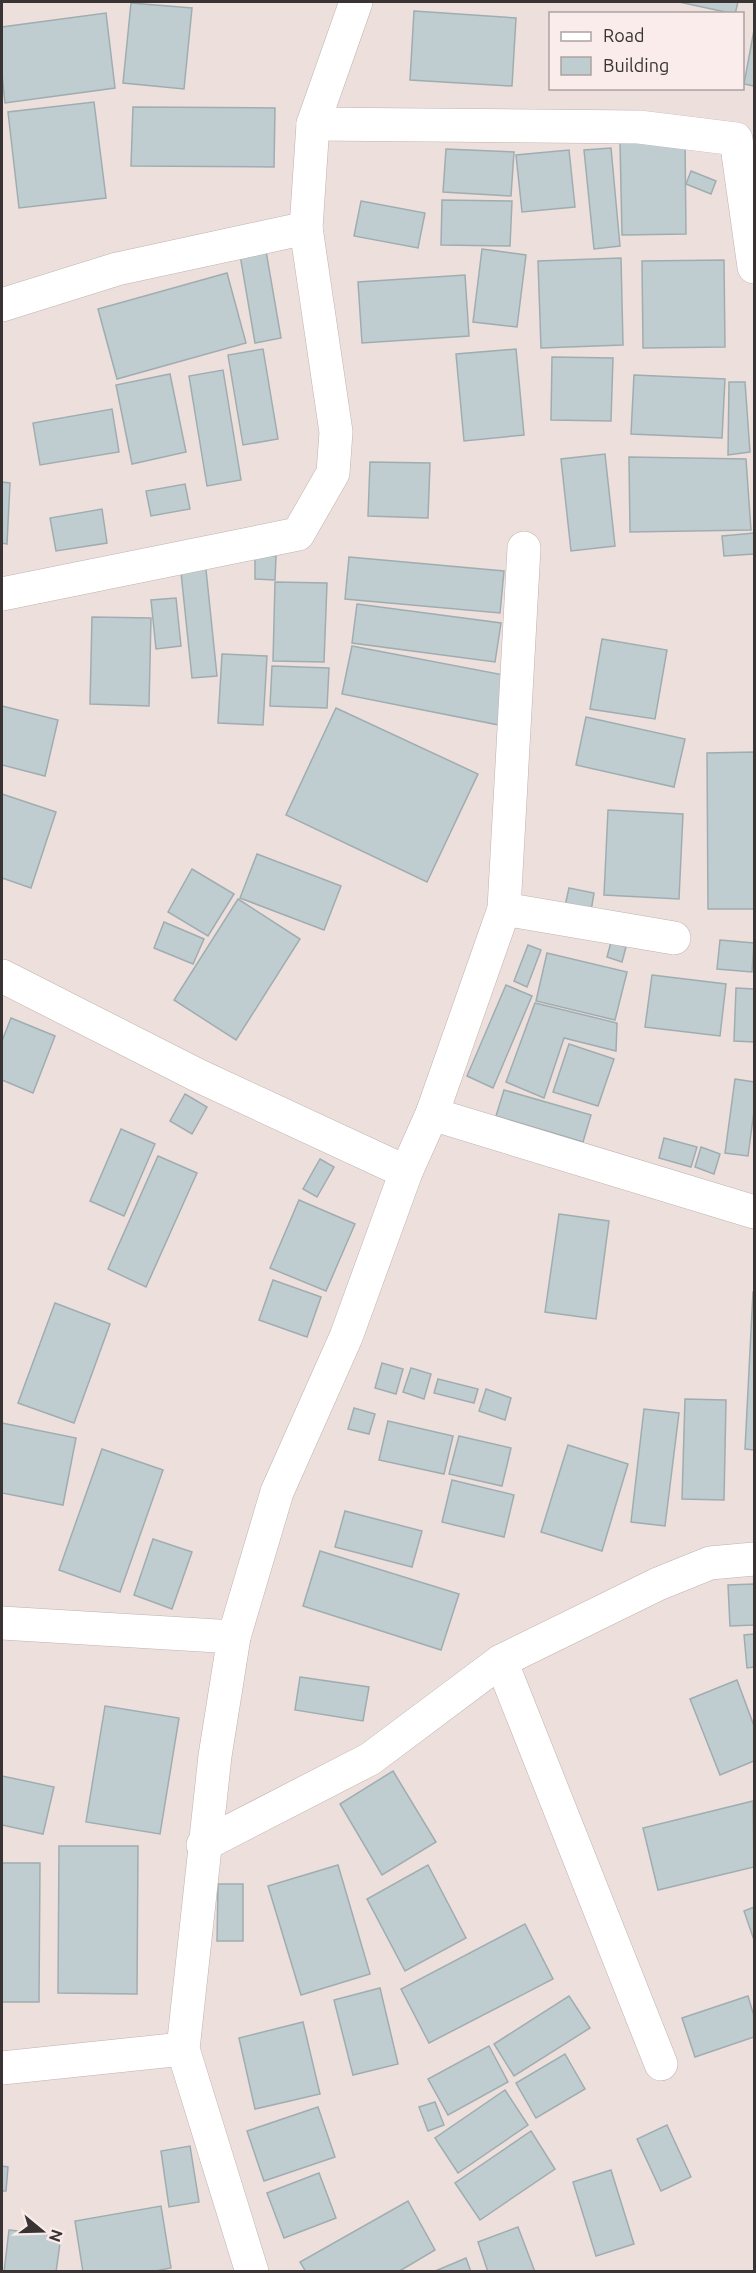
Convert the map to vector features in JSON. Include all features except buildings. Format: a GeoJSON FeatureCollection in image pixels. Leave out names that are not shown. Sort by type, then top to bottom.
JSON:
{"type":"FeatureCollection","features":[{"type":"Feature","properties":{"kind":"street"},"geometry":{"type":"LineString","coordinates":[[2,594],[298,534],[333,473],[336,432],[306,228],[313,124],[356,2]]}},
{"type":"Feature","properties":{"kind":"street"},"geometry":{"type":"LineString","coordinates":[[313,124],[639,127],[736,139],[754,267]]}},
{"type":"Feature","properties":{"kind":"street"},"geometry":{"type":"LineString","coordinates":[[2,304],[117,269],[306,228]]}},
{"type":"Feature","properties":{"kind":"street"},"geometry":{"type":"LineString","coordinates":[[252,2271],[183,2049],[203,1845],[234,1637],[277,1492],[346,1337],[406,1172],[432,1114],[504,909],[524,548]]}},
{"type":"Feature","properties":{"kind":"street"},"geometry":{"type":"LineString","coordinates":[[504,909],[674,938]]}},
{"type":"Feature","properties":{"kind":"street"},"geometry":{"type":"LineString","coordinates":[[2,976],[197,1075],[406,1172]]}},
{"type":"Feature","properties":{"kind":"street"},"geometry":{"type":"LineString","coordinates":[[432,1114],[754,1212]]}},
{"type":"Feature","properties":{"kind":"street"},"geometry":{"type":"LineString","coordinates":[[203,1845],[370,1759],[501,1661],[669,1580],[710,1563],[754,1559]]}},
{"type":"Feature","properties":{"kind":"street"},"geometry":{"type":"LineString","coordinates":[[2,1623],[234,1637]]}},
{"type":"Feature","properties":{"kind":"street"},"geometry":{"type":"LineString","coordinates":[[501,1661],[662,2064]]}},
{"type":"Feature","properties":{"kind":"street"},"geometry":{"type":"LineString","coordinates":[[2,2068],[183,2049]]}}]}
